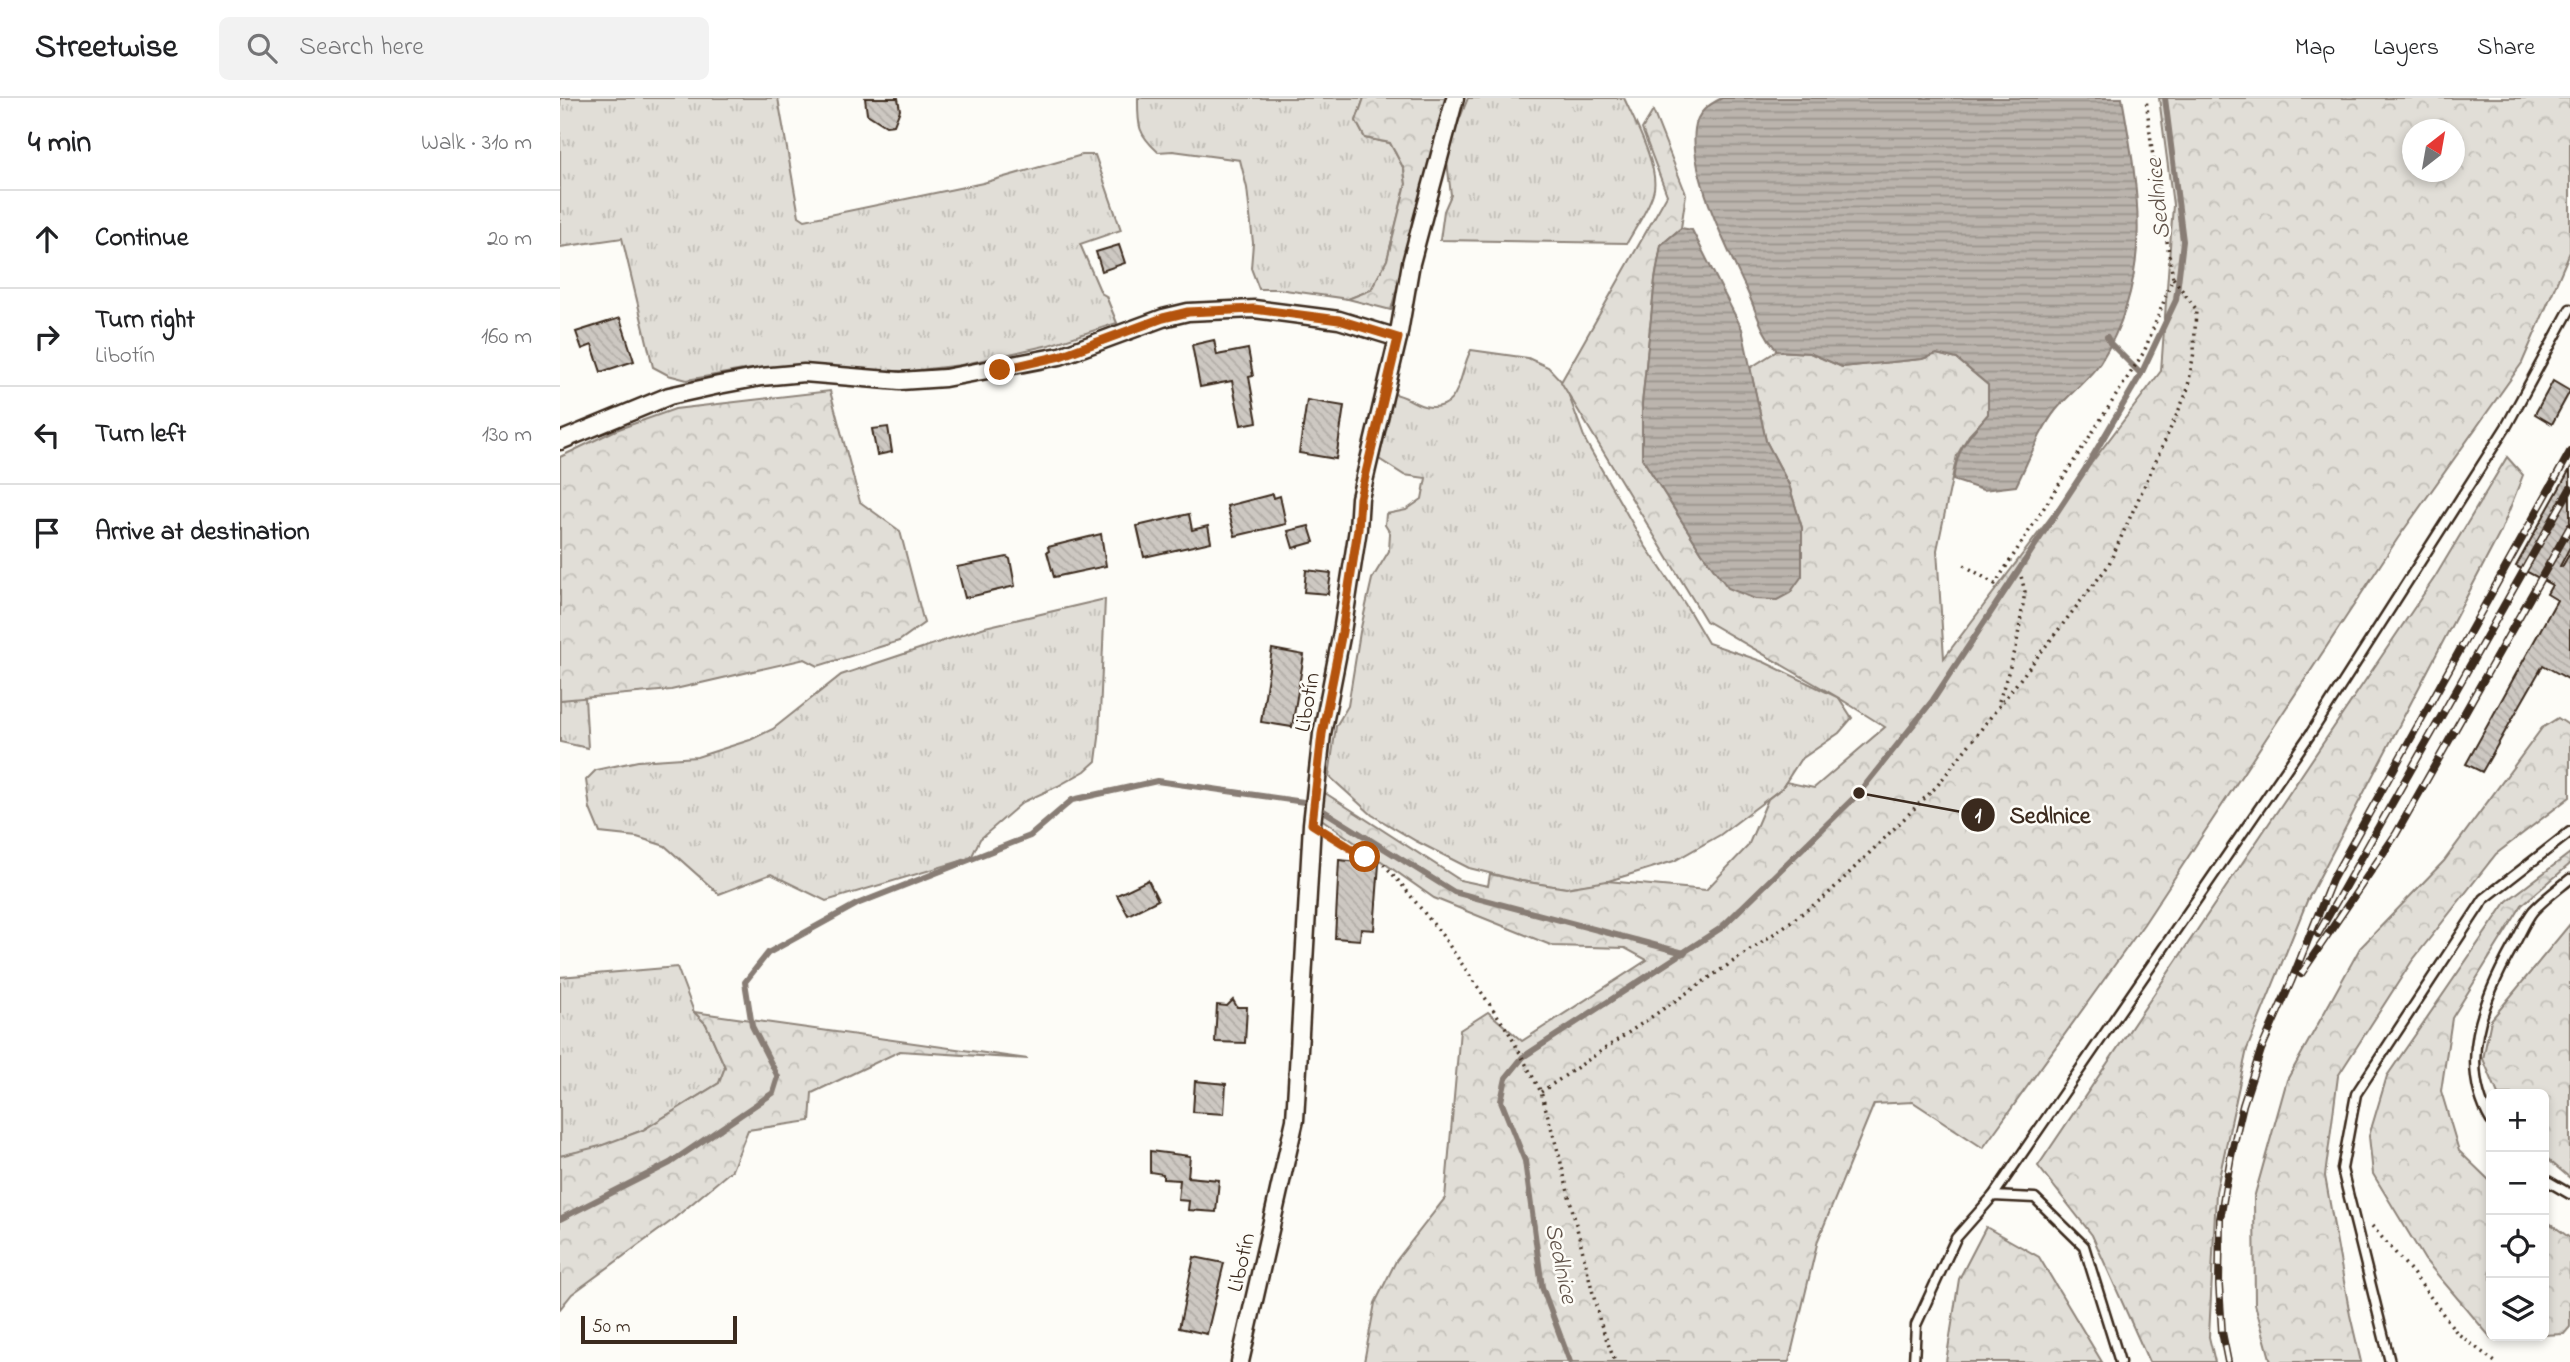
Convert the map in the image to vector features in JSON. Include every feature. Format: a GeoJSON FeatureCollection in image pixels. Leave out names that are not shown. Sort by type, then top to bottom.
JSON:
{"type":"FeatureCollection","features":[{"type":"Feature","properties":{"kind":"street","name":"Libotín"},"geometry":{"type":"LineString","coordinates":[[1240,1362],[1295,1120],[1312,824],[1322,734],[1342,632],[1358,529],[1360,498],[1398,338],[1411,263],[1455,98]]}},
{"type":"Feature","properties":{"kind":"street"},"geometry":{"type":"LineString","coordinates":[[560,442],[669,396],[719,385],[804,373],[900,381],[959,376],[1060,356],[1163,318],[1188,312],[1254,309],[1339,320],[1398,338]]}},
{"type":"Feature","properties":{"kind":"lane"},"geometry":{"type":"LineString","coordinates":[[1914,1362],[1916,1325],[1956,1238],[1993,1196],[2311,733],[2505,426],[2570,309]]}},
{"type":"Feature","properties":{"kind":"lane"},"geometry":{"type":"LineString","coordinates":[[2390,1362],[2342,1169],[2356,1094],[2484,899],[2570,832]]}},
{"type":"Feature","properties":{"kind":"lane"},"geometry":{"type":"LineString","coordinates":[[2486,1112],[2481,1104],[2473,1058],[2482,1014],[2504,962],[2533,911],[2570,879]]}},
{"type":"Feature","properties":{"kind":"lane"},"geometry":{"type":"LineString","coordinates":[[2549,1182],[2570,1194]]}},
{"type":"Feature","properties":{"kind":"lane"},"geometry":{"type":"LineString","coordinates":[[1993,1196],[2035,1198],[2084,1246],[2120,1362]]}},
{"type":"Feature","properties":{"kind":"path"},"geometry":{"type":"LineString","coordinates":[[1541,1092],[1826,896],[1937,786],[2108,566],[2187,392],[2194,352],[2196,309],[2173,278],[2146,98]]}},
{"type":"Feature","properties":{"kind":"path"},"geometry":{"type":"LineString","coordinates":[[1964,565],[1995,583],[2144,352],[2173,278]]}},
{"type":"Feature","properties":{"kind":"path"},"geometry":{"type":"LineString","coordinates":[[1998,707],[2016,648],[2025,592],[2021,576]]}},
{"type":"Feature","properties":{"kind":"path"},"geometry":{"type":"LineString","coordinates":[[1312,824],[1365,857],[1383,863],[1442,935],[1515,1045],[1541,1092],[1600,1322],[1615,1362]]}},
{"type":"Feature","properties":{"kind":"path"},"geometry":{"type":"LineString","coordinates":[[2350,1201],[2412,1272],[2457,1333],[2495,1362]]}},
{"type":"Feature","properties":{"kind":"green space"},"geometry":{"type":"Polygon","coordinates":[[[560,98],[778,98],[799,216],[805,220],[983,183],[1082,155],[1095,155],[1121,230],[1080,244],[1117,323],[1049,345],[961,365],[911,371],[864,371],[804,364],[743,370],[687,380],[668,375],[653,367],[622,238],[560,247],[560,98]]]}},
{"type":"Feature","properties":{"kind":"green space"},"geometry":{"type":"Polygon","coordinates":[[[1138,98],[1364,98],[1356,121],[1365,138],[1390,143],[1404,169],[1406,184],[1387,260],[1371,290],[1348,299],[1278,289],[1259,289],[1251,268],[1253,243],[1247,188],[1240,160],[1173,151],[1158,152],[1142,134],[1138,98]]]}},
{"type":"Feature","properties":{"kind":"green space"},"geometry":{"type":"Polygon","coordinates":[[[1364,98],[1448,98],[1391,310],[1348,299],[1371,290],[1387,260],[1406,184],[1404,169],[1390,143],[1365,138],[1356,121],[1364,98]]]}},
{"type":"Feature","properties":{"kind":"green space"},"geometry":{"type":"Polygon","coordinates":[[[1468,98],[1624,98],[1650,159],[1654,183],[1648,206],[1627,243],[1440,240],[1444,211],[1451,195],[1446,153],[1468,98]]]}},
{"type":"Feature","properties":{"kind":"green space"},"geometry":{"type":"Polygon","coordinates":[[[2159,98],[2570,98],[2570,252],[2522,363],[2398,538],[2144,924],[1983,1148],[1913,1102],[1874,1104],[1818,1240],[1789,1362],[1364,1362],[1375,1303],[1396,1261],[1445,1198],[1460,1030],[1488,1012],[1522,1041],[1647,960],[1625,948],[1553,946],[1434,898],[1320,818],[1322,791],[1460,880],[1488,886],[1490,874],[1566,888],[1607,881],[1706,890],[1748,846],[1768,799],[1786,782],[1814,788],[1885,727],[1706,621],[1561,382],[1667,195],[1642,129],[1653,111],[1686,194],[1681,228],[1661,245],[1655,280],[1642,404],[1642,458],[1702,553],[1728,587],[1802,576],[1802,528],[1789,485],[1766,441],[1750,368],[1777,351],[1810,353],[1842,367],[1922,359],[1936,354],[1957,359],[1988,385],[1988,415],[1969,435],[1957,455],[1937,550],[1944,658],[2161,371],[2173,205],[2159,98]]]}},
{"type":"Feature","properties":{"kind":"green space"},"geometry":{"type":"Polygon","coordinates":[[[1471,350],[1528,358],[1548,367],[1565,385],[1586,442],[1644,544],[1708,643],[1764,662],[1839,698],[1852,718],[1839,733],[1800,760],[1782,788],[1720,835],[1674,861],[1605,882],[1566,888],[1521,881],[1469,868],[1416,841],[1372,815],[1329,776],[1336,726],[1348,706],[1372,579],[1389,551],[1390,533],[1385,525],[1386,514],[1406,510],[1422,499],[1426,478],[1404,475],[1379,459],[1393,394],[1424,406],[1437,407],[1446,404],[1457,390],[1471,350]]]}},
{"type":"Feature","properties":{"kind":"green space"},"geometry":{"type":"Polygon","coordinates":[[[830,391],[860,502],[900,531],[924,623],[899,641],[818,666],[805,659],[671,690],[560,700],[560,457],[616,430],[675,409],[830,391]]]}},
{"type":"Feature","properties":{"kind":"green space"},"geometry":{"type":"Polygon","coordinates":[[[2507,457],[2523,475],[2501,531],[2307,901],[2247,1049],[2216,1192],[2209,1337],[2215,1362],[2149,1362],[2092,1235],[2038,1166],[2435,577],[2507,457]]]}},
{"type":"Feature","properties":{"kind":"green space"},"geometry":{"type":"Polygon","coordinates":[[[1105,599],[1096,761],[1085,771],[1023,802],[980,839],[971,858],[826,901],[771,874],[719,894],[665,846],[637,837],[600,833],[590,809],[586,780],[596,770],[638,761],[697,757],[750,740],[773,729],[841,675],[985,627],[1105,599]]]}},
{"type":"Feature","properties":{"kind":"green space"},"geometry":{"type":"Polygon","coordinates":[[[585,697],[588,748],[560,742],[560,700],[585,697]]]}},
{"type":"Feature","properties":{"kind":"green space"},"geometry":{"type":"Polygon","coordinates":[[[2558,718],[2570,726],[2570,797],[2496,854],[2412,961],[2338,1076],[2325,1176],[2361,1362],[2271,1362],[2255,1304],[2254,1198],[2287,1080],[2360,948],[2444,861],[2542,728],[2558,718]]]}},
{"type":"Feature","properties":{"kind":"green space"},"geometry":{"type":"Polygon","coordinates":[[[2570,853],[2570,864],[2522,905],[2452,1018],[2441,1091],[2459,1151],[2486,1177],[2486,1332],[2425,1260],[2373,1174],[2369,1136],[2387,1076],[2507,901],[2570,853]]]}},
{"type":"Feature","properties":{"kind":"green space"},"geometry":{"type":"Polygon","coordinates":[[[2570,924],[2570,1178],[2549,1160],[2549,1089],[2496,1089],[2483,1059],[2491,1020],[2570,924]]]}},
{"type":"Feature","properties":{"kind":"green space"},"geometry":{"type":"Polygon","coordinates":[[[677,967],[694,1012],[706,1024],[725,1067],[719,1083],[643,1130],[600,1147],[560,1156],[560,977],[677,967]]]}},
{"type":"Feature","properties":{"kind":"green space"},"geometry":{"type":"Polygon","coordinates":[[[694,1012],[1028,1059],[900,1051],[812,1093],[810,1121],[748,1130],[732,1170],[670,1222],[572,1294],[560,1309],[560,1156],[600,1146],[643,1130],[719,1083],[725,1067],[706,1024],[694,1012]]]}},
{"type":"Feature","properties":{"kind":"green space"},"geometry":{"type":"Polygon","coordinates":[[[2549,1223],[2570,1238],[2570,1327],[2564,1334],[2549,1335],[2549,1223]]]}},
{"type":"Feature","properties":{"kind":"green space"},"geometry":{"type":"Polygon","coordinates":[[[1986,1227],[2039,1257],[2102,1362],[1946,1362],[1959,1279],[1986,1227]]]}},
{"type":"Feature","properties":{"kind":"shaded area"},"geometry":{"type":"Polygon","coordinates":[[[1722,98],[2122,98],[2137,200],[2138,234],[2129,299],[2117,331],[2100,363],[2050,418],[2016,486],[1983,490],[1953,480],[1957,459],[1964,444],[1988,414],[1988,385],[1957,359],[1937,354],[1922,359],[1842,367],[1810,353],[1777,351],[1763,330],[1721,235],[1698,168],[1696,123],[1704,110],[1722,98]]]}},
{"type":"Feature","properties":{"kind":"shaded area"},"geometry":{"type":"Polygon","coordinates":[[[1681,228],[1692,230],[1742,329],[1766,441],[1789,485],[1802,528],[1802,576],[1790,593],[1777,600],[1755,599],[1728,588],[1702,553],[1642,458],[1642,404],[1655,280],[1661,245],[1681,228]]]}},
{"type":"Feature","properties":{"kind":"building"},"geometry":{"type":"Polygon","coordinates":[[[865,98],[898,98],[900,110],[894,125],[886,126],[867,114],[865,98]]]}},
{"type":"Feature","properties":{"kind":"building"},"geometry":{"type":"Polygon","coordinates":[[[1119,245],[1125,263],[1102,271],[1096,252],[1119,245]]]}},
{"type":"Feature","properties":{"kind":"building"},"geometry":{"type":"Polygon","coordinates":[[[620,318],[634,361],[601,372],[592,345],[582,349],[576,332],[620,318]]]}},
{"type":"Feature","properties":{"kind":"building"},"geometry":{"type":"Polygon","coordinates":[[[1214,340],[1217,355],[1248,349],[1253,376],[1249,377],[1257,422],[1241,425],[1232,381],[1200,387],[1192,345],[1214,340]]]}},
{"type":"Feature","properties":{"kind":"building"},"geometry":{"type":"Polygon","coordinates":[[[2553,381],[2570,391],[2552,424],[2535,414],[2553,381]]]}},
{"type":"Feature","properties":{"kind":"building"},"geometry":{"type":"Polygon","coordinates":[[[1307,400],[1344,406],[1336,459],[1299,453],[1307,400]]]}},
{"type":"Feature","properties":{"kind":"building"},"geometry":{"type":"Polygon","coordinates":[[[888,427],[892,452],[877,455],[872,429],[888,427]]]}},
{"type":"Feature","properties":{"kind":"building"},"geometry":{"type":"Polygon","coordinates":[[[2570,469],[2570,547],[2560,566],[2562,567],[2570,553],[2570,680],[2543,665],[2482,772],[2466,764],[2557,600],[2547,594],[2552,585],[2516,566],[2570,469]]]}},
{"type":"Feature","properties":{"kind":"building"},"geometry":{"type":"Polygon","coordinates":[[[1273,494],[1274,498],[1280,496],[1286,524],[1235,536],[1227,506],[1273,494]]]}},
{"type":"Feature","properties":{"kind":"building"},"geometry":{"type":"Polygon","coordinates":[[[1189,514],[1192,530],[1208,526],[1211,542],[1144,557],[1137,526],[1189,514]]]}},
{"type":"Feature","properties":{"kind":"building"},"geometry":{"type":"Polygon","coordinates":[[[1309,526],[1314,542],[1293,548],[1288,531],[1309,526]]]}},
{"type":"Feature","properties":{"kind":"building"},"geometry":{"type":"Polygon","coordinates":[[[1101,534],[1106,566],[1054,577],[1048,547],[1101,534]]]}},
{"type":"Feature","properties":{"kind":"building"},"geometry":{"type":"Polygon","coordinates":[[[1007,557],[1010,559],[1015,586],[965,598],[957,567],[1007,557]]]}},
{"type":"Feature","properties":{"kind":"building"},"geometry":{"type":"Polygon","coordinates":[[[1306,570],[1331,573],[1328,594],[1304,592],[1306,570]]]}},
{"type":"Feature","properties":{"kind":"building"},"geometry":{"type":"Polygon","coordinates":[[[1272,649],[1304,655],[1292,727],[1261,722],[1272,649]]]}},
{"type":"Feature","properties":{"kind":"building"},"geometry":{"type":"Polygon","coordinates":[[[1339,860],[1379,864],[1374,930],[1361,929],[1360,940],[1335,938],[1339,860]]]}},
{"type":"Feature","properties":{"kind":"building"},"geometry":{"type":"Polygon","coordinates":[[[1148,880],[1158,900],[1128,915],[1117,895],[1148,880]]]}},
{"type":"Feature","properties":{"kind":"building"},"geometry":{"type":"Polygon","coordinates":[[[1233,1000],[1237,1007],[1247,1007],[1245,1043],[1215,1042],[1217,1005],[1227,1006],[1233,1000]]]}},
{"type":"Feature","properties":{"kind":"building"},"geometry":{"type":"Polygon","coordinates":[[[1195,1081],[1226,1084],[1224,1114],[1193,1112],[1195,1081]]]}},
{"type":"Feature","properties":{"kind":"building"},"geometry":{"type":"Polygon","coordinates":[[[1150,1151],[1190,1156],[1188,1177],[1219,1180],[1216,1212],[1188,1210],[1189,1201],[1178,1200],[1180,1180],[1163,1179],[1163,1174],[1150,1172],[1150,1151]]]}},
{"type":"Feature","properties":{"kind":"building"},"geometry":{"type":"Polygon","coordinates":[[[1194,1257],[1224,1263],[1207,1334],[1179,1328],[1194,1257]]]}},
{"type":"Feature","properties":{"kind":"waterway","name":"Sedlnice"},"geometry":{"type":"LineString","coordinates":[[1570,1362],[1542,1287],[1525,1161],[1501,1101],[1506,1078],[1523,1057],[1721,928],[1859,793],[1933,700],[2084,471],[2141,374],[2176,300],[2183,241],[2165,98]]}},
{"type":"Feature","properties":{"kind":"waterway"},"geometry":{"type":"LineString","coordinates":[[2107,337],[2141,374]]}},
{"type":"Feature","properties":{"kind":"waterway"},"geometry":{"type":"LineString","coordinates":[[560,1219],[670,1163],[773,1093],[778,1077],[752,1026],[745,982],[768,953],[857,904],[1030,836],[1072,800],[1157,781],[1311,803],[1454,892],[1684,953]]}},
{"type":"Feature","properties":{"kind":"railway"},"geometry":{"type":"LineString","coordinates":[[2228,1362],[2222,1332],[2219,1285],[2220,1219],[2243,1105],[2261,1050],[2332,880],[2570,452]]}},
{"type":"Feature","properties":{"kind":"railway"},"geometry":{"type":"LineString","coordinates":[[2318,934],[2570,489]]}},
{"type":"Feature","properties":{"kind":"railway"},"geometry":{"type":"LineString","coordinates":[[2301,974],[2396,834],[2570,527]]}},
{"type":"Feature","properties":{"kind":"place","name":"Sedlnice"},"geometry":{"type":"Point","coordinates":[1859,793]}},
{"type":"Feature","properties":{"kind":"route"},"geometry":{"type":"LineString","coordinates":[[1000,370],[1060,356],[1163,318],[1188,312],[1254,309],[1339,320],[1398,338],[1360,498],[1358,529],[1342,632],[1322,734],[1312,824],[1365,857]]}}]}
